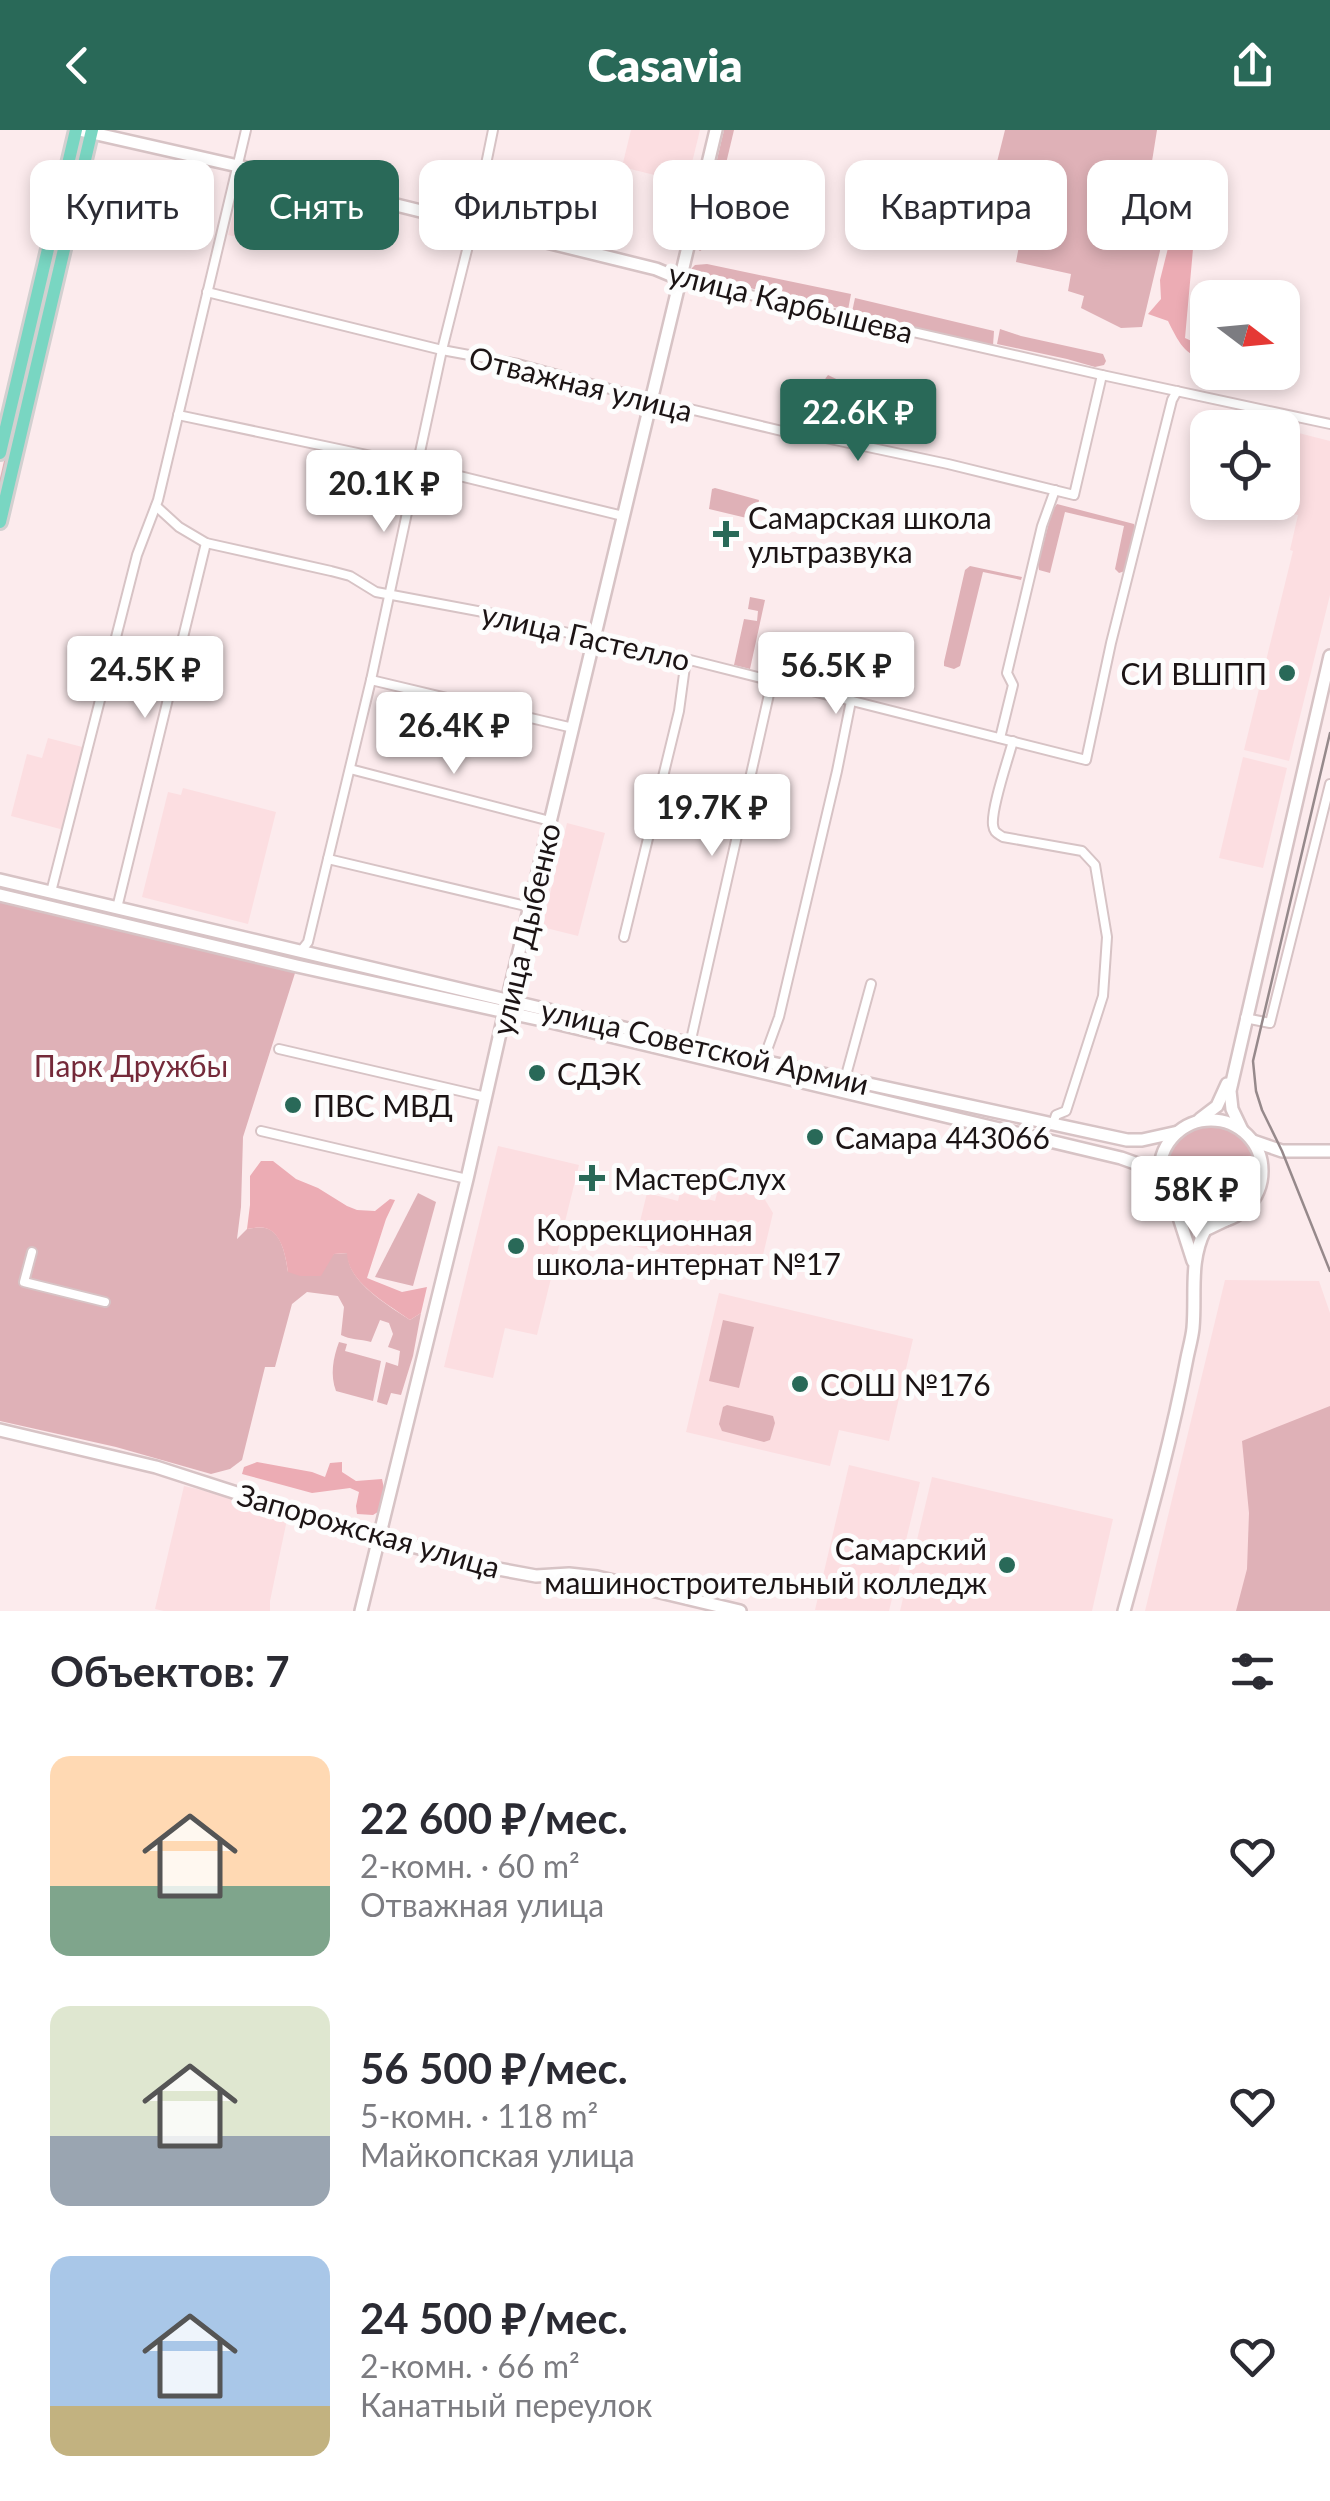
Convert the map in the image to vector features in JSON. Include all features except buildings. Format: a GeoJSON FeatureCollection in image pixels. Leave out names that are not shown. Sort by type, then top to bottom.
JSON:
{"type":"FeatureCollection","features":[{"type":"Feature","properties":{"kind":"main road","name":"улица Дыбенко"},"geometry":{"type":"LineString","coordinates":[[362,1611],[716,130]]}},
{"type":"Feature","properties":{"kind":"main road","name":"улица Карбышева"},"geometry":{"type":"LineString","coordinates":[[85,131],[234,165]]}},
{"type":"Feature","properties":{"kind":"main road"},"geometry":{"type":"LineString","coordinates":[[69,160],[85,131]]}},
{"type":"Feature","properties":{"kind":"main road"},"geometry":{"type":"LineString","coordinates":[[84,160],[85,131]]}},
{"type":"Feature","properties":{"kind":"main road"},"geometry":{"type":"LineString","coordinates":[[0,453],[47,250]]}},
{"type":"Feature","properties":{"kind":"main road"},"geometry":{"type":"LineString","coordinates":[[0,522],[64,250]]}},
{"type":"Feature","properties":{"kind":"main road","name":"улица Карбышева"},"geometry":{"type":"LineString","coordinates":[[579,250],[656,269],[680,279]]}},
{"type":"Feature","properties":{"kind":"main road"},"geometry":{"type":"LineString","coordinates":[[1124,1611],[1188,1357],[1198,1247],[1206,1230],[1250,1204],[1260,1185],[1260,1157],[1253,1141],[1242,1130],[1230,1101],[1237,1051],[1330,656]]}},
{"type":"Feature","properties":{"kind":"main road","name":"улица Советской Армии"},"geometry":{"type":"LineString","coordinates":[[0,880],[301,951],[506,1006],[844,1085],[958,1103],[1127,1140],[1178,1132]]}},
{"type":"Feature","properties":{"kind":"main road","name":"улица Советской Армии"},"geometry":{"type":"LineString","coordinates":[[0,895],[297,966],[764,1061],[955,1118],[1121,1158],[1161,1182]]}},
{"type":"Feature","properties":{"kind":"main road"},"geometry":{"type":"LineString","coordinates":[[297,966],[301,951]]}},
{"type":"Feature","properties":{"kind":"main road"},"geometry":{"type":"LineString","coordinates":[[1228,1220],[1201,1221],[1176,1208],[1161,1182],[1162,1155],[1178,1132],[1217,1106],[1237,1051]]}},
{"type":"Feature","properties":{"kind":"main road"},"geometry":{"type":"LineString","coordinates":[[955,1118],[958,1103]]}},
{"type":"Feature","properties":{"kind":"main road"},"geometry":{"type":"LineString","coordinates":[[1190,1124],[1217,1120],[1242,1130]]}},
{"type":"Feature","properties":{"kind":"main road"},"geometry":{"type":"LineString","coordinates":[[1253,1141],[1282,1151],[1330,1152]]}},
{"type":"Feature","properties":{"kind":"main road"},"geometry":{"type":"LineString","coordinates":[[1262,1174],[1282,1151]]}},
{"type":"Feature","properties":{"kind":"main road"},"geometry":{"type":"LineString","coordinates":[[1176,1208],[1194,1266]]}},
{"type":"Feature","properties":{"kind":"main road","name":"Запорожская улица"},"geometry":{"type":"LineString","coordinates":[[0,1430],[156,1467],[379,1537],[493,1568],[536,1576],[597,1577],[740,1611]]}},
{"type":"Feature","properties":{"kind":"street"},"geometry":{"type":"LineString","coordinates":[[239,160],[246,130]]}},
{"type":"Feature","properties":{"kind":"street"},"geometry":{"type":"LineString","coordinates":[[486,160],[492,130]]}},
{"type":"Feature","properties":{"kind":"street"},"geometry":{"type":"LineString","coordinates":[[51,892],[137,555],[156,506],[234,182]]}},
{"type":"Feature","properties":{"kind":"street"},"geometry":{"type":"LineString","coordinates":[[301,951],[308,942],[372,680],[467,250]]}},
{"type":"Feature","properties":{"kind":"street","name":"улица Карбышева"},"geometry":{"type":"LineString","coordinates":[[680,279],[1330,424]]}},
{"type":"Feature","properties":{"kind":"street","name":"Отважная улица"},"geometry":{"type":"LineString","coordinates":[[207,292],[442,350],[518,364],[782,431],[948,464],[1074,495],[1102,375]]}},
{"type":"Feature","properties":{"kind":"street","name":"улица Гастелло"},"geometry":{"type":"LineString","coordinates":[[156,506],[179,527],[206,543],[331,570],[376,592],[500,614],[1086,760],[1138,534],[1172,400],[1178,391]]}},
{"type":"Feature","properties":{"kind":"street"},"geometry":{"type":"LineString","coordinates":[[178,414],[419,466],[624,516]]}},
{"type":"Feature","properties":{"kind":"street"},"geometry":{"type":"LineString","coordinates":[[1000,738],[1012,685],[1007,674],[1042,526],[1055,490]]}},
{"type":"Feature","properties":{"kind":"street"},"geometry":{"type":"LineString","coordinates":[[114,922],[206,543]]}},
{"type":"Feature","properties":{"kind":"street"},"geometry":{"type":"LineString","coordinates":[[624,937],[679,711],[686,659]]}},
{"type":"Feature","properties":{"kind":"street"},"geometry":{"type":"LineString","coordinates":[[372,680],[573,728]]}},
{"type":"Feature","properties":{"kind":"street"},"geometry":{"type":"LineString","coordinates":[[690,1044],[772,681]]}},
{"type":"Feature","properties":{"kind":"street"},"geometry":{"type":"LineString","coordinates":[[764,1061],[779,1018],[851,701]]}},
{"type":"Feature","properties":{"kind":"street"},"geometry":{"type":"LineString","coordinates":[[1013,741],[992,826],[1003,836],[1082,850],[1095,865],[1108,937],[1102,996],[1066,1111],[1056,1115],[1053,1124]]}},
{"type":"Feature","properties":{"kind":"street"},"geometry":{"type":"LineString","coordinates":[[350,769],[550,821]]}},
{"type":"Feature","properties":{"kind":"street"},"geometry":{"type":"LineString","coordinates":[[1245,1018],[1270,1023],[1330,784]]}},
{"type":"Feature","properties":{"kind":"street"},"geometry":{"type":"LineString","coordinates":[[328,858],[530,907]]}},
{"type":"Feature","properties":{"kind":"street"},"geometry":{"type":"LineString","coordinates":[[844,1085],[872,984]]}},
{"type":"Feature","properties":{"kind":"street"},"geometry":{"type":"LineString","coordinates":[[279,1049],[486,1097]]}},
{"type":"Feature","properties":{"kind":"street"},"geometry":{"type":"LineString","coordinates":[[261,1131],[467,1179]]}},
{"type":"Feature","properties":{"kind":"street"},"geometry":{"type":"LineString","coordinates":[[32,1252],[24,1282],[104,1302]]}},
{"type":"Feature","properties":{"kind":"shaded area"},"geometry":{"type":"Polygon","coordinates":[[[631,130],[700,130],[693,160],[653,160],[653,175],[633,170],[633,160],[624,160],[631,130]]]}},
{"type":"Feature","properties":{"kind":"shaded area"},"geometry":{"type":"Polygon","coordinates":[[[234,211],[234,236],[228,235],[234,211]]]}},
{"type":"Feature","properties":{"kind":"shaded area"},"geometry":{"type":"Polygon","coordinates":[[[1168,250],[1193,250],[1185,338],[1190,340],[1190,353],[1168,321],[1148,314],[1161,299],[1160,280],[1168,250]]]}},
{"type":"Feature","properties":{"kind":"shaded area","name":"СИ ВШПП"},"geometry":{"type":"Polygon","coordinates":[[[1300,433],[1330,441],[1330,595],[1289,761],[1244,750],[1293,551],[1290,550],[1300,520],[1300,433]]]}},
{"type":"Feature","properties":{"kind":"shaded area"},"geometry":{"type":"Polygon","coordinates":[[[48,738],[86,748],[64,830],[11,816],[27,754],[42,758],[48,738]]]}},
{"type":"Feature","properties":{"kind":"shaded area"},"geometry":{"type":"Polygon","coordinates":[[[1243,757],[1287,768],[1263,868],[1219,858],[1243,757]]]}},
{"type":"Feature","properties":{"kind":"shaded area"},"geometry":{"type":"Polygon","coordinates":[[[183,788],[276,812],[248,924],[142,897],[168,792],[181,795],[183,788]]]}},
{"type":"Feature","properties":{"kind":"shaded area"},"geometry":{"type":"Polygon","coordinates":[[[567,823],[605,833],[578,936],[542,927],[567,823]]]}},
{"type":"Feature","properties":{"kind":"shaded area","name":"Коррекционная школа-интернат №17"},"geometry":{"type":"Polygon","coordinates":[[[498,1146],[579,1165],[537,1335],[505,1328],[493,1378],[444,1367],[498,1146]]]}},
{"type":"Feature","properties":{"kind":"shaded area"},"geometry":{"type":"Polygon","coordinates":[[[261,1161],[273,1161],[296,1179],[357,1210],[375,1211],[390,1199],[395,1200],[367,1278],[402,1292],[427,1287],[421,1313],[410,1320],[371,1292],[354,1274],[347,1253],[334,1254],[321,1276],[288,1272],[282,1246],[271,1230],[247,1229],[250,1176],[261,1161]]]}},
{"type":"Feature","properties":{"kind":"shaded area"},"geometry":{"type":"Polygon","coordinates":[[[723,1171],[752,1178],[773,1213],[758,1276],[634,1246],[647,1193],[678,1201],[680,1192],[715,1201],[723,1171]]]}},
{"type":"Feature","properties":{"kind":"shaded area"},"geometry":{"type":"Polygon","coordinates":[[[1225,1280],[1319,1281],[1330,1313],[1330,1611],[1145,1611],[1225,1280]]]}},
{"type":"Feature","properties":{"kind":"shaded area","name":"СОШ №176"},"geometry":{"type":"Polygon","coordinates":[[[719,1293],[913,1339],[889,1441],[839,1430],[830,1466],[686,1432],[719,1293]]]}},
{"type":"Feature","properties":{"kind":"shaded area"},"geometry":{"type":"Polygon","coordinates":[[[257,1462],[325,1477],[330,1463],[342,1462],[342,1472],[356,1481],[382,1479],[385,1493],[381,1510],[373,1515],[357,1514],[359,1492],[350,1488],[312,1493],[242,1474],[244,1467],[257,1462]]]}},
{"type":"Feature","properties":{"kind":"shaded area"},"geometry":{"type":"Polygon","coordinates":[[[849,1465],[920,1482],[889,1611],[815,1610],[849,1465]]]}},
{"type":"Feature","properties":{"kind":"shaded area","name":"Самарский машиностроительный колледж"},"geometry":{"type":"Polygon","coordinates":[[[932,1477],[1113,1519],[1092,1611],[900,1611],[932,1477]]]}},
{"type":"Feature","properties":{"kind":"shaded area"},"geometry":{"type":"Polygon","coordinates":[[[184,1486],[289,1510],[270,1611],[155,1609],[184,1486]]]}},
{"type":"Feature","properties":{"kind":"green space"},"geometry":{"type":"Polygon","coordinates":[[[724,130],[734,130],[727,160],[717,160],[724,130]]]}},
{"type":"Feature","properties":{"kind":"green space"},"geometry":{"type":"Polygon","coordinates":[[[1005,130],[1157,130],[1152,160],[1087,160],[1087,250],[1160,250],[1142,327],[1121,328],[1081,308],[1084,296],[1068,291],[1071,274],[1016,262],[1018,250],[1067,250],[1067,160],[998,160],[1005,130]]]}},
{"type":"Feature","properties":{"kind":"green space"},"geometry":{"type":"Polygon","coordinates":[[[53,250],[58,250],[0,501],[0,478],[53,250]]]}},
{"type":"Feature","properties":{"kind":"green space"},"geometry":{"type":"Polygon","coordinates":[[[707,264],[851,294],[848,310],[692,275],[695,265],[707,264]]]}},
{"type":"Feature","properties":{"kind":"green space"},"geometry":{"type":"Polygon","coordinates":[[[855,298],[994,331],[993,346],[852,312],[855,298]]]}},
{"type":"Feature","properties":{"kind":"green space"},"geometry":{"type":"Polygon","coordinates":[[[1000,329],[1103,354],[1106,361],[1095,367],[997,344],[1000,329]]]}},
{"type":"Feature","properties":{"kind":"green space"},"geometry":{"type":"Polygon","coordinates":[[[828,375],[861,394],[849,437],[814,429],[815,401],[828,375]]]}},
{"type":"Feature","properties":{"kind":"green space"},"geometry":{"type":"Polygon","coordinates":[[[715,488],[759,500],[755,520],[709,509],[715,488]]]}},
{"type":"Feature","properties":{"kind":"green space"},"geometry":{"type":"Polygon","coordinates":[[[1057,504],[1134,524],[1125,571],[1119,573],[1115,569],[1124,526],[1065,512],[1050,573],[1039,570],[1057,504]]]}},
{"type":"Feature","properties":{"kind":"green space"},"geometry":{"type":"Polygon","coordinates":[[[970,566],[1022,577],[1021,580],[983,572],[960,666],[954,669],[944,666],[944,662],[965,570],[970,566]]]}},
{"type":"Feature","properties":{"kind":"green space"},"geometry":{"type":"Polygon","coordinates":[[[750,597],[765,600],[750,669],[734,665],[744,619],[757,621],[758,611],[748,609],[750,597]]]}},
{"type":"Feature","properties":{"kind":"green space","name":"Парк Дружбы"},"geometry":{"type":"Polygon","coordinates":[[[0,900],[296,970],[243,1137],[237,1239],[247,1229],[271,1230],[282,1246],[288,1272],[334,1254],[348,1253],[354,1273],[370,1292],[410,1320],[421,1313],[401,1395],[391,1393],[387,1405],[377,1402],[386,1362],[398,1366],[400,1351],[388,1347],[393,1334],[389,1323],[380,1320],[371,1342],[344,1337],[344,1307],[338,1296],[307,1292],[292,1304],[275,1367],[265,1367],[242,1460],[230,1469],[211,1474],[116,1447],[0,1421],[0,900]]]}},
{"type":"Feature","properties":{"kind":"green space"},"geometry":{"type":"Polygon","coordinates":[[[1210,1125],[1227,1129],[1242,1139],[1252,1154],[1256,1171],[1252,1188],[1242,1203],[1227,1213],[1210,1217],[1193,1213],[1178,1203],[1168,1188],[1164,1171],[1168,1154],[1178,1139],[1193,1129],[1210,1125]]]}},
{"type":"Feature","properties":{"kind":"green space"},"geometry":{"type":"Polygon","coordinates":[[[418,1193],[436,1202],[413,1286],[375,1277],[418,1193]]]}},
{"type":"Feature","properties":{"kind":"green space"},"geometry":{"type":"Polygon","coordinates":[[[723,1320],[754,1327],[739,1388],[709,1381],[723,1320]]]}},
{"type":"Feature","properties":{"kind":"green space"},"geometry":{"type":"Polygon","coordinates":[[[339,1342],[347,1344],[345,1351],[381,1361],[373,1401],[336,1391],[333,1366],[339,1342]]]}},
{"type":"Feature","properties":{"kind":"green space"},"geometry":{"type":"Polygon","coordinates":[[[727,1405],[773,1416],[770,1440],[764,1442],[722,1431],[719,1424],[727,1405]]]}},
{"type":"Feature","properties":{"kind":"green space"},"geometry":{"type":"Polygon","coordinates":[[[1330,1406],[1330,1611],[1236,1611],[1247,1569],[1249,1513],[1242,1441],[1330,1406]]]}},
{"type":"Feature","properties":{"kind":"tram line"},"geometry":{"type":"LineString","coordinates":[[1330,733],[1253,1061],[1262,1110],[1330,1271]]}},
{"type":"Feature","properties":{"kind":"place","name":"Самарская школа ультразвука"},"geometry":{"type":"Point","coordinates":[726,534]}},
{"type":"Feature","properties":{"kind":"place","name":"СИ ВШПП"},"geometry":{"type":"Point","coordinates":[1287,673]}},
{"type":"Feature","properties":{"kind":"place","name":"СДЭК"},"geometry":{"type":"Point","coordinates":[537,1073]}},
{"type":"Feature","properties":{"kind":"place","name":"ПВС МВД"},"geometry":{"type":"Point","coordinates":[293,1105]}},
{"type":"Feature","properties":{"kind":"place","name":"Самара 443066"},"geometry":{"type":"Point","coordinates":[815,1137]}},
{"type":"Feature","properties":{"kind":"place","name":"МастерСлух"},"geometry":{"type":"Point","coordinates":[592,1178]}},
{"type":"Feature","properties":{"kind":"place","name":"Коррекционная школа-интернат №17"},"geometry":{"type":"Point","coordinates":[516,1246]}},
{"type":"Feature","properties":{"kind":"place","name":"СОШ №176"},"geometry":{"type":"Point","coordinates":[800,1384]}},
{"type":"Feature","properties":{"kind":"place","name":"Самарский машиностроительный колледж"},"geometry":{"type":"Point","coordinates":[1007,1565]}}]}
